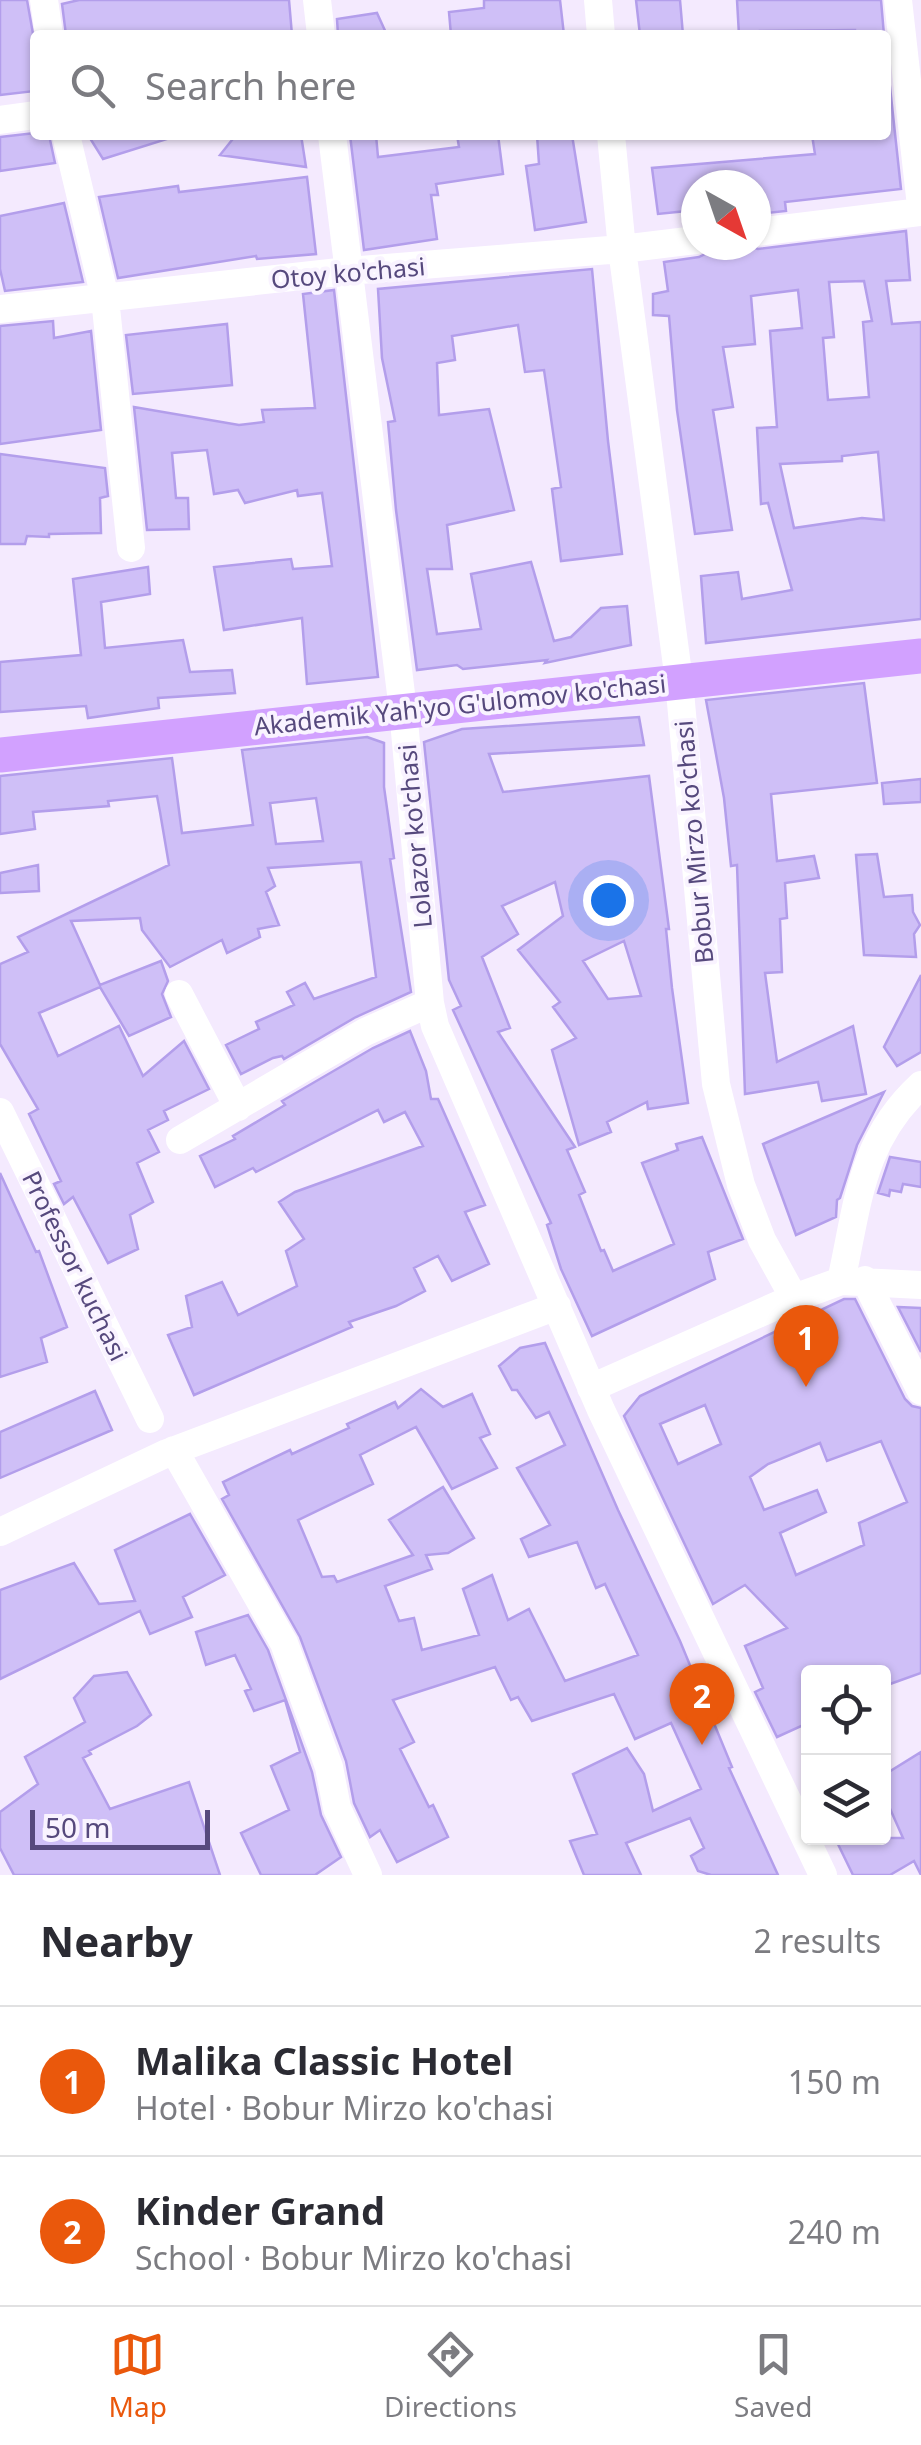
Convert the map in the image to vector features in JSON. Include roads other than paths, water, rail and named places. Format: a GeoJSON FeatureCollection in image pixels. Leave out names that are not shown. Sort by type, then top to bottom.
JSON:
{"type":"FeatureCollection","features":[{"type":"Feature","properties":{"kind":"main road","name":"Akademik Yah'yo G'ulomov ko'chasi"},"geometry":{"type":"LineString","coordinates":[[0,755],[921,656]]}},
{"type":"Feature","properties":{"kind":"street"},"geometry":{"type":"LineString","coordinates":[[44,0],[49,30]]}},
{"type":"Feature","properties":{"kind":"street"},"geometry":{"type":"LineString","coordinates":[[317,0],[320,30]]}},
{"type":"Feature","properties":{"kind":"street"},"geometry":{"type":"LineString","coordinates":[[598,0],[601,30]]}},
{"type":"Feature","properties":{"kind":"street"},"geometry":{"type":"LineString","coordinates":[[771,230],[921,209],[898,0]]}},
{"type":"Feature","properties":{"kind":"street"},"geometry":{"type":"LineString","coordinates":[[0,120],[30,117]]}},
{"type":"Feature","properties":{"kind":"street"},"geometry":{"type":"LineString","coordinates":[[67,140],[105,298],[131,548]]}},
{"type":"Feature","properties":{"kind":"street","name":"Lolazor ko'chasi"},"geometry":{"type":"LineString","coordinates":[[333,140],[403,710],[430,1003],[435,1026],[592,1388]]}},
{"type":"Feature","properties":{"kind":"street","name":"Bobur Mirzo ko'chasi"},"geometry":{"type":"LineString","coordinates":[[611,140],[679,681],[716,1084],[741,1184],[762,1240],[794,1298]]}},
{"type":"Feature","properties":{"kind":"street","name":"Otoy ko'chasi"},"geometry":{"type":"LineString","coordinates":[[0,309],[348,271],[681,242]]}},
{"type":"Feature","properties":{"kind":"street"},"geometry":{"type":"LineString","coordinates":[[179,994],[238,1107]]}},
{"type":"Feature","properties":{"kind":"street"},"geometry":{"type":"LineString","coordinates":[[180,1140],[365,1032],[430,1003]]}},
{"type":"Feature","properties":{"kind":"street"},"geometry":{"type":"LineString","coordinates":[[921,1085],[890,1120],[870,1152],[853,1280],[921,1391]]}},
{"type":"Feature","properties":{"kind":"street","name":"Professor kuchasi"},"geometry":{"type":"LineString","coordinates":[[0,1112],[150,1419]]}},
{"type":"Feature","properties":{"kind":"street"},"geometry":{"type":"LineString","coordinates":[[823,1875],[592,1388],[794,1298],[853,1280],[921,1284]]}},
{"type":"Feature","properties":{"kind":"street"},"geometry":{"type":"LineString","coordinates":[[0,1532],[174,1450],[556,1306]]}},
{"type":"Feature","properties":{"kind":"street"},"geometry":{"type":"LineString","coordinates":[[174,1450],[284,1643],[330,1767],[336,1808],[368,1875]]}},
{"type":"Feature","properties":{"kind":"place","name":"Malika Classic Hotel"},"geometry":{"type":"Point","coordinates":[806,1387]}},
{"type":"Feature","properties":{"kind":"place","name":"Kinder Grand"},"geometry":{"type":"Point","coordinates":[702,1745]}}]}
